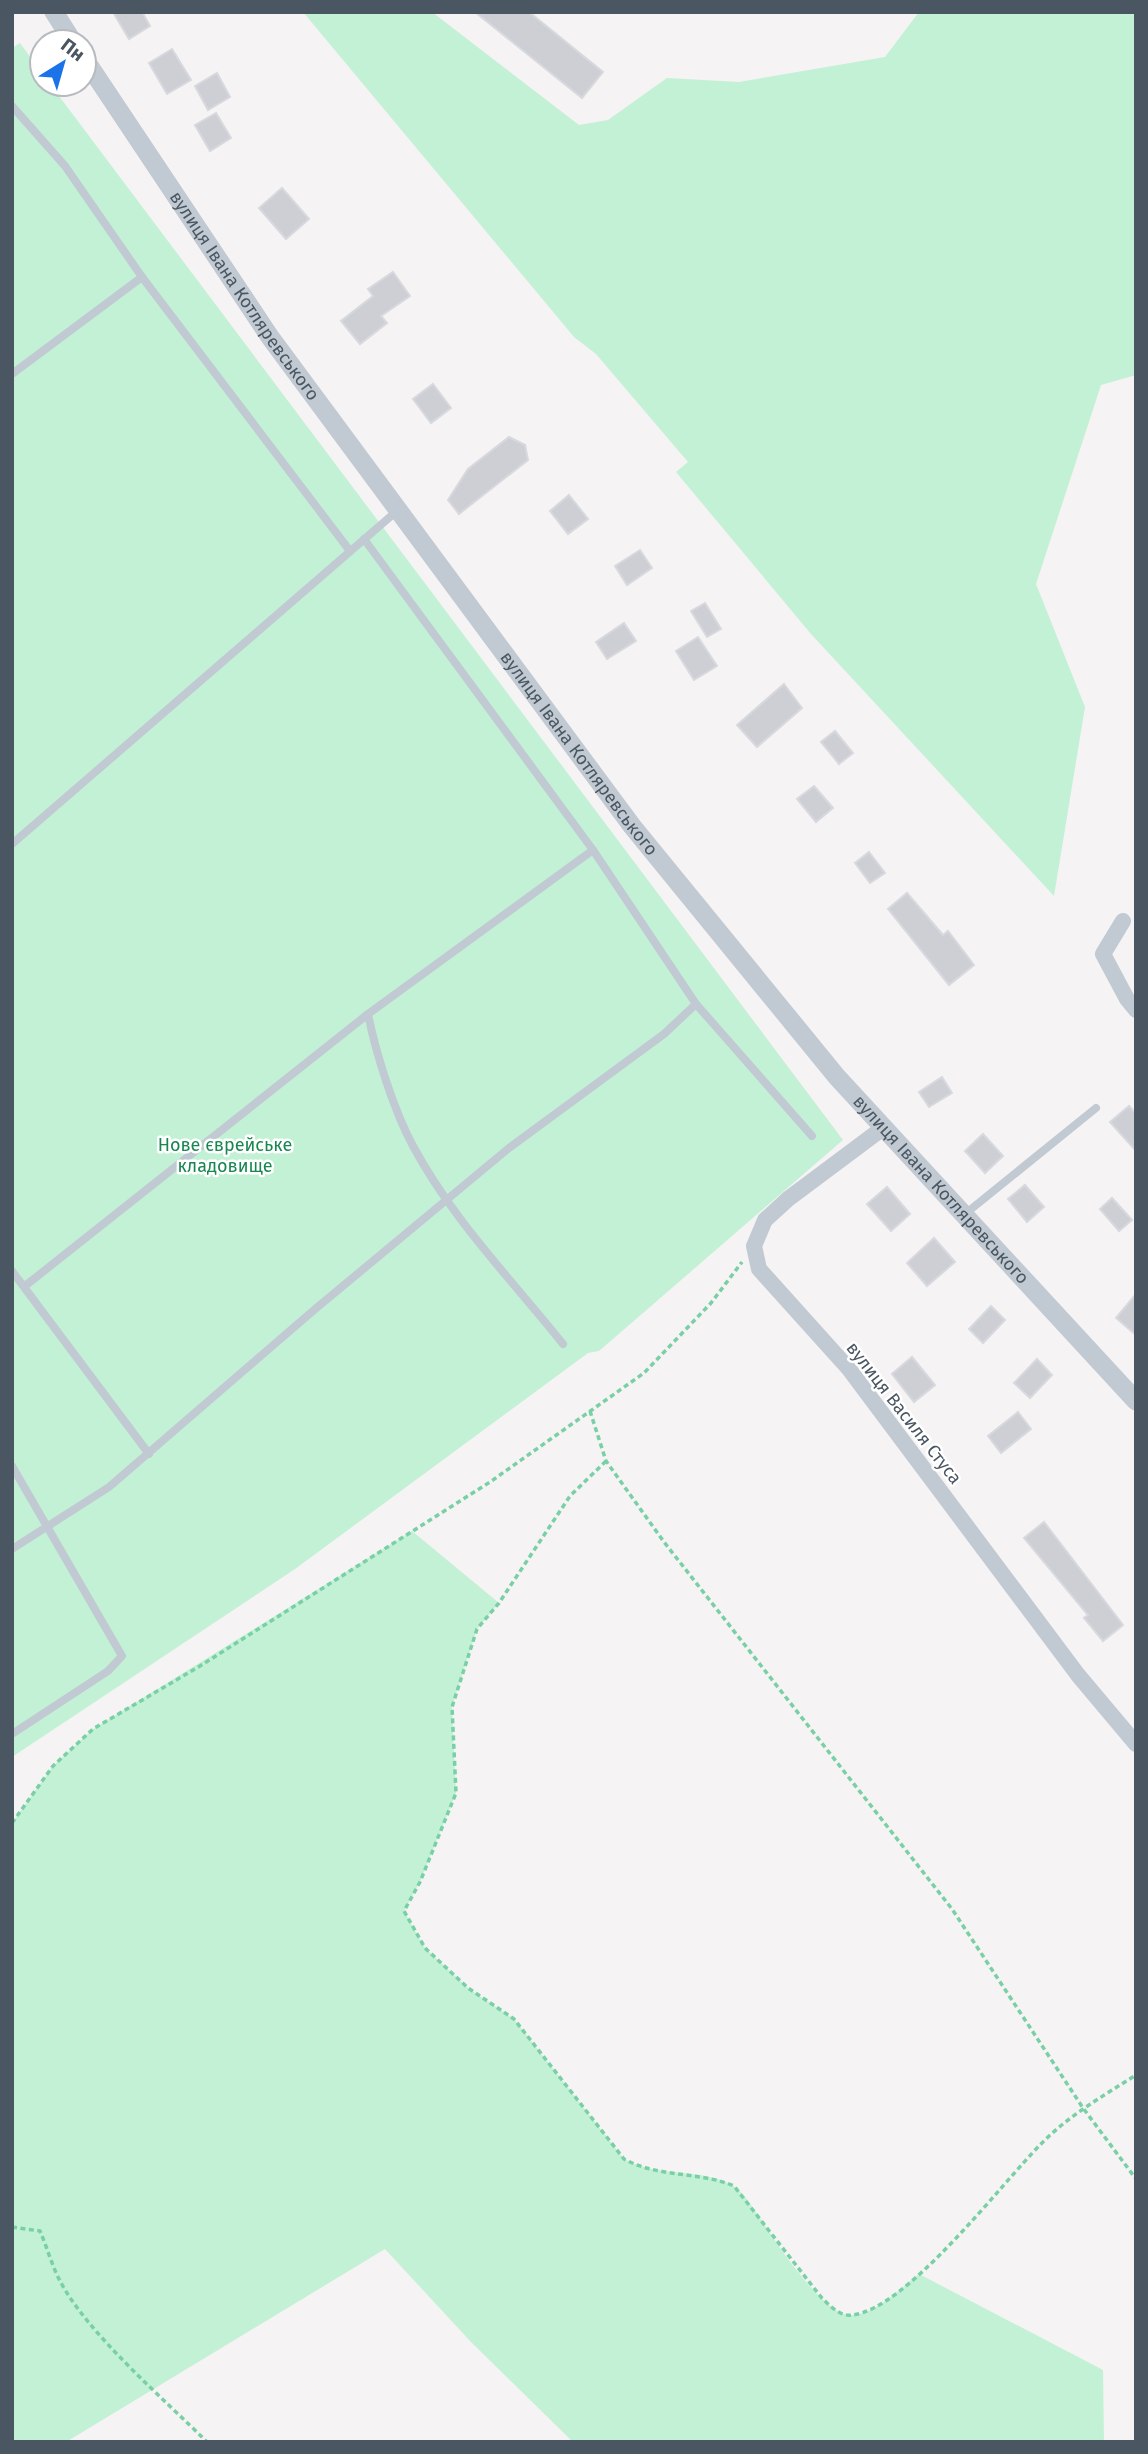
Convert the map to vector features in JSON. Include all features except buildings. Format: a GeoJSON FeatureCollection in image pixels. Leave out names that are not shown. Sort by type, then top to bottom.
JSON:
{"type":"FeatureCollection","features":[{"type":"Feature","properties":{"kind":"street"},"geometry":{"type":"LineString","coordinates":[[54,12],[65,28]]}},
{"type":"Feature","properties":{"kind":"street","name":"вулиця Івана Котляревського"},"geometry":{"type":"LineString","coordinates":[[98,79],[270,337],[632,826],[837,1077],[1136,1401]]}},
{"type":"Feature","properties":{"kind":"street"},"geometry":{"type":"LineString","coordinates":[[1123,921],[1103,954],[1127,999],[1136,1010]]}},
{"type":"Feature","properties":{"kind":"street"},"geometry":{"type":"LineString","coordinates":[[754,1246],[765,1220],[788,1199],[883,1128]]}},
{"type":"Feature","properties":{"kind":"street","name":"вулиця Василя Стуса"},"geometry":{"type":"LineString","coordinates":[[754,1246],[759,1269],[849,1370],[1079,1675],[1136,1744]]}},
{"type":"Feature","properties":{"kind":"lane"},"geometry":{"type":"LineString","coordinates":[[12,106],[65,166],[142,276],[350,551]]}},
{"type":"Feature","properties":{"kind":"lane"},"geometry":{"type":"LineString","coordinates":[[12,374],[142,276]]}},
{"type":"Feature","properties":{"kind":"lane"},"geometry":{"type":"LineString","coordinates":[[12,844],[398,510]]}},
{"type":"Feature","properties":{"kind":"lane"},"geometry":{"type":"LineString","coordinates":[[364,539],[593,850],[696,1004],[812,1136]]}},
{"type":"Feature","properties":{"kind":"lane"},"geometry":{"type":"LineString","coordinates":[[25,1286],[368,1014],[593,850]]}},
{"type":"Feature","properties":{"kind":"lane"},"geometry":{"type":"LineString","coordinates":[[12,1549],[109,1487],[314,1310],[509,1148],[664,1034],[696,1004]]}},
{"type":"Feature","properties":{"kind":"lane"},"geometry":{"type":"LineString","coordinates":[[368,1014],[374,1044],[412,1145],[447,1200],[563,1344]]}},
{"type":"Feature","properties":{"kind":"lane"},"geometry":{"type":"LineString","coordinates":[[964,1216],[1096,1108]]}},
{"type":"Feature","properties":{"kind":"lane"},"geometry":{"type":"LineString","coordinates":[[12,1271],[149,1454]]}},
{"type":"Feature","properties":{"kind":"lane"},"geometry":{"type":"LineString","coordinates":[[12,1466],[122,1656],[108,1671],[12,1734]]}},
{"type":"Feature","properties":{"kind":"path"},"geometry":{"type":"LineString","coordinates":[[12,1823],[53,1766],[93,1729],[200,1666],[490,1482],[644,1373],[711,1303],[754,1246]]}},
{"type":"Feature","properties":{"kind":"path"},"geometry":{"type":"LineString","coordinates":[[590,1411],[606,1461],[664,1542],[952,1909],[1083,2108],[1136,2179]]}},
{"type":"Feature","properties":{"kind":"path"},"geometry":{"type":"LineString","coordinates":[[606,1461],[570,1496],[499,1603],[477,1629],[452,1707],[456,1793],[420,1882],[404,1911],[425,1948],[468,1988],[514,2019],[624,2160],[644,2170],[715,2178],[734,2186],[821,2297],[837,2312],[852,2316],[880,2304],[919,2274],[970,2224],[1040,2145],[1083,2108],[1136,2075]]}},
{"type":"Feature","properties":{"kind":"path"},"geometry":{"type":"LineString","coordinates":[[12,2227],[40,2231],[60,2281],[76,2304],[103,2337],[206,2442]]}},
{"type":"Feature","properties":{"kind":"green space"},"geometry":{"type":"Polygon","coordinates":[[[303,12],[432,12],[579,125],[608,120],[667,78],[739,82],[885,57],[919,12],[1136,12],[1136,375],[1101,385],[1036,584],[1085,707],[1054,896],[811,634],[676,472],[688,462],[596,354],[574,337],[303,12]]]}},
{"type":"Feature","properties":{"kind":"green space","name":"Нове єврейське кладовище"},"geometry":{"type":"Polygon","coordinates":[[[20,43],[28,54],[28,98],[61,98],[843,1140],[599,1351],[588,1353],[295,1569],[12,1757],[12,48],[20,43]]]}},
{"type":"Feature","properties":{"kind":"green space"},"geometry":{"type":"Polygon","coordinates":[[[412,1531],[499,1603],[477,1629],[452,1707],[456,1793],[420,1882],[404,1911],[425,1948],[468,1988],[514,2019],[624,2159],[652,2169],[707,2176],[732,2185],[748,2202],[802,2277],[829,2305],[841,2313],[852,2315],[870,2310],[919,2274],[1103,2370],[1104,2442],[573,2442],[471,2342],[385,2249],[66,2442],[12,2442],[12,1823],[53,1766],[93,1729],[412,1531]]]}}]}
